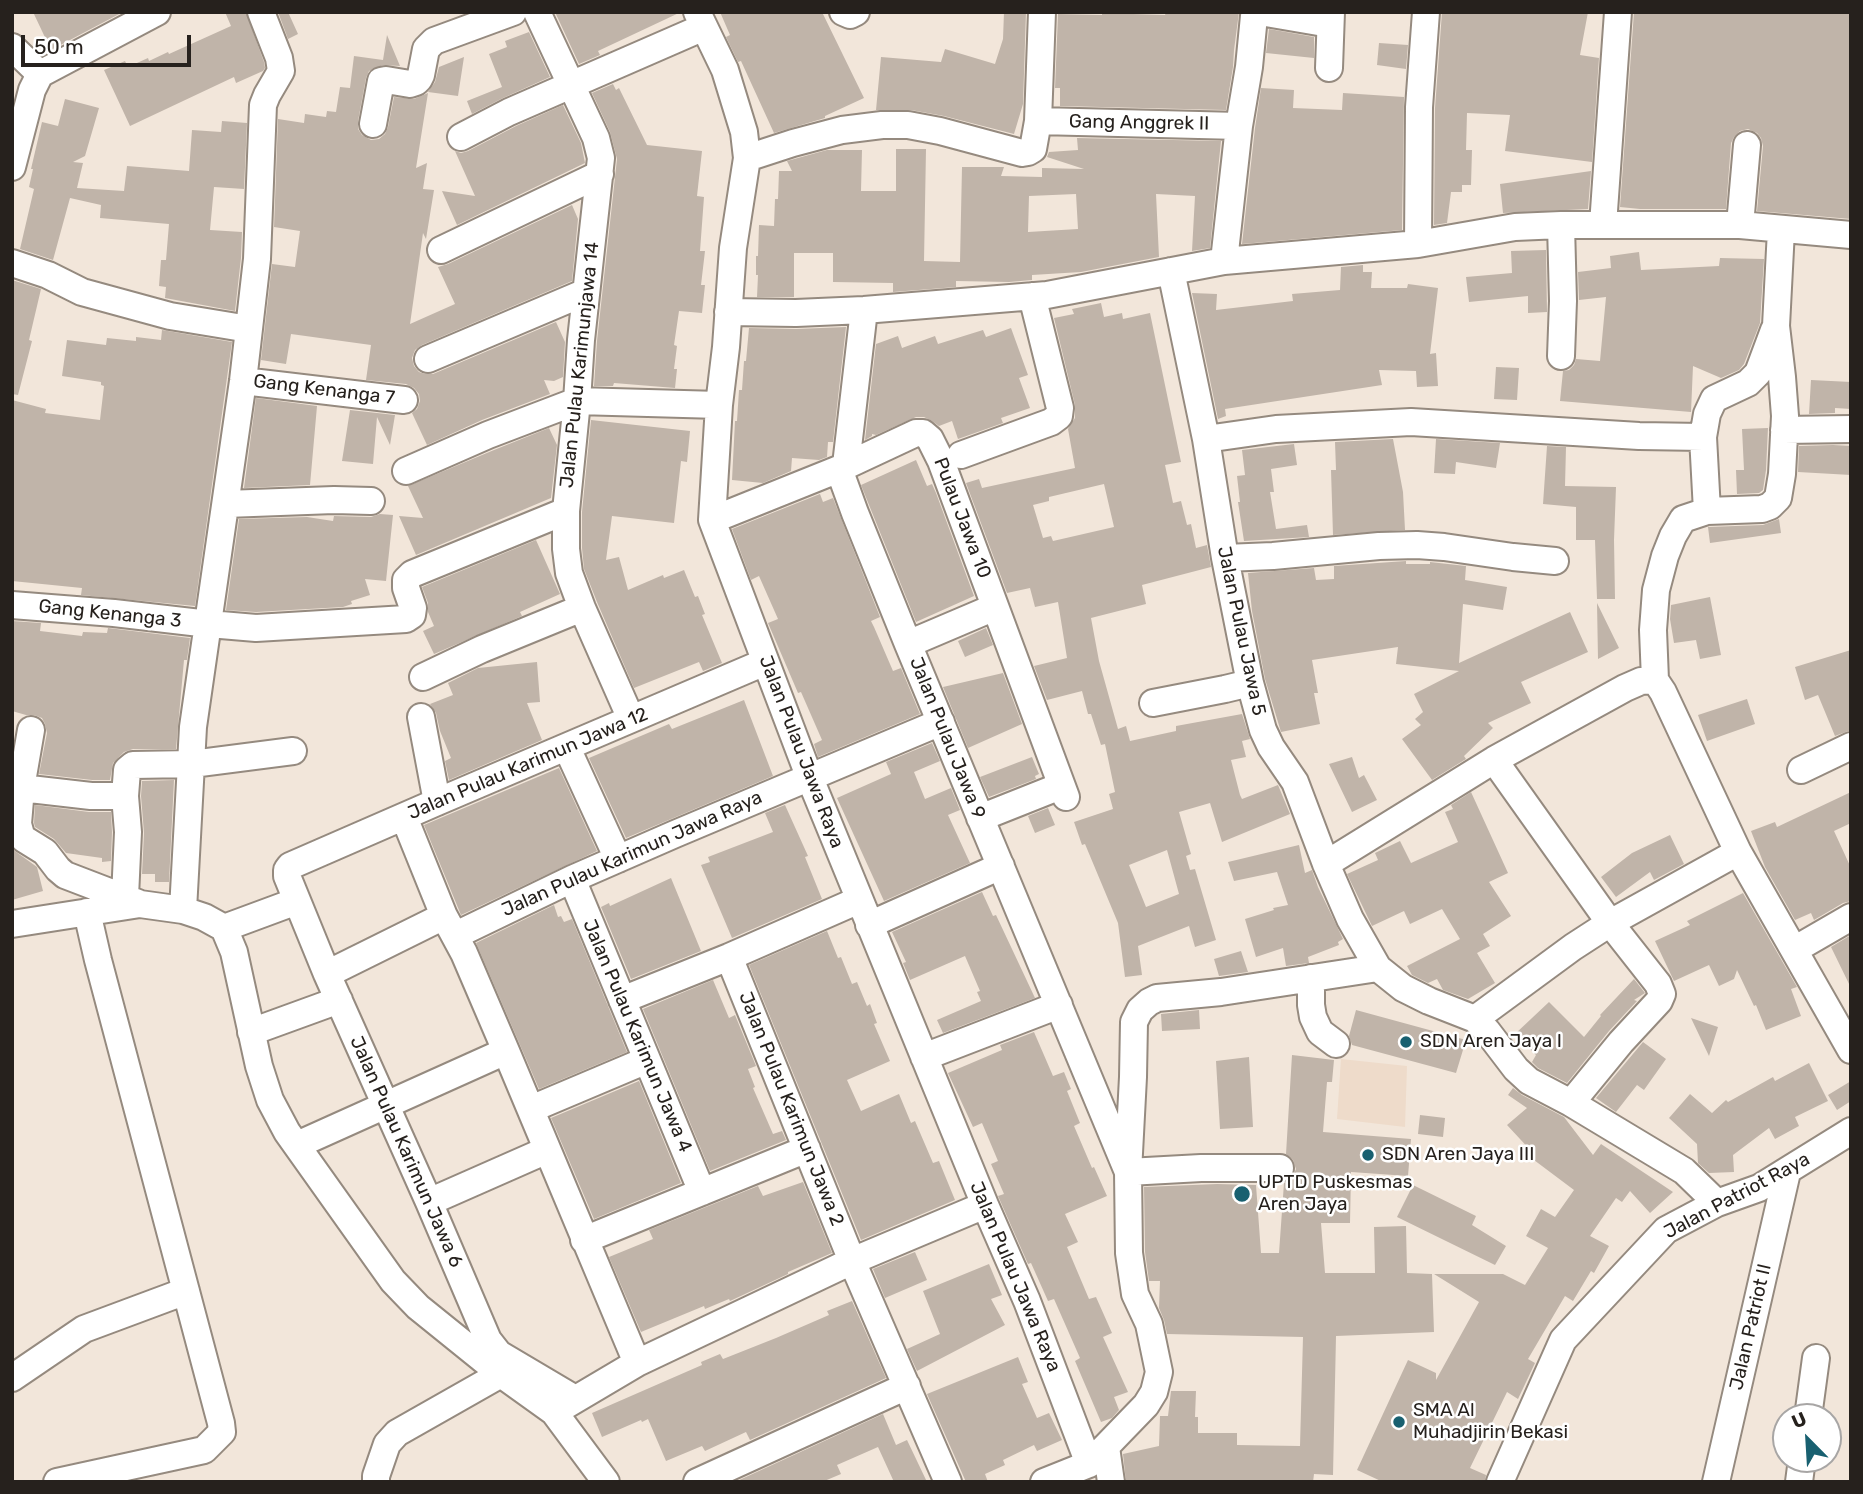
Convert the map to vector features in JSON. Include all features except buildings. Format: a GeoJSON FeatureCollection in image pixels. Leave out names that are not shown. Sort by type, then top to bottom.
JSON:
{"type":"FeatureCollection","features":[{"type":"Feature","properties":{"kind":"street"},"geometry":{"type":"LineString","coordinates":[[13,159],[32,90],[40,74],[157,12]]}},
{"type":"Feature","properties":{"kind":"street"},"geometry":{"type":"LineString","coordinates":[[183,910],[193,727],[243,381],[257,259],[263,106],[281,71],[279,58],[261,12]]}},
{"type":"Feature","properties":{"kind":"street"},"geometry":{"type":"LineString","coordinates":[[373,124],[381,81],[410,84],[416,82],[421,75],[426,49],[433,41],[513,12]]}},
{"type":"Feature","properties":{"kind":"street","name":"Jalan Pulau Karimunjawa 14"},"geometry":{"type":"LineString","coordinates":[[537,12],[599,147],[600,174],[566,511],[566,549],[569,573],[582,608],[631,719]]}},
{"type":"Feature","properties":{"kind":"street"},"geometry":{"type":"LineString","coordinates":[[843,12],[850,15],[856,12]]}},
{"type":"Feature","properties":{"kind":"street"},"geometry":{"type":"LineString","coordinates":[[747,158],[842,130],[882,125],[908,125],[940,131],[1022,153],[1033,149],[1038,121],[1042,12]]}},
{"type":"Feature","properties":{"kind":"street"},"geometry":{"type":"LineString","coordinates":[[1224,261],[1254,16],[1259,12],[1331,18],[1329,68]]}},
{"type":"Feature","properties":{"kind":"street"},"geometry":{"type":"LineString","coordinates":[[1418,244],[1419,107],[1426,12]]}},
{"type":"Feature","properties":{"kind":"street"},"geometry":{"type":"LineString","coordinates":[[1603,225],[1618,12]]}},
{"type":"Feature","properties":{"kind":"street"},"geometry":{"type":"LineString","coordinates":[[461,137],[509,112],[571,86],[700,19]]}},
{"type":"Feature","properties":{"kind":"street","name":"Jalan Pulau Jawa Raya"},"geometry":{"type":"LineString","coordinates":[[700,19],[725,70],[738,108],[747,158],[733,248],[712,520],[809,776],[985,1205],[1111,1482]]}},
{"type":"Feature","properties":{"kind":"street"},"geometry":{"type":"LineString","coordinates":[[12,47],[40,74]]}},
{"type":"Feature","properties":{"kind":"street","name":"Gang Anggrek II"},"geometry":{"type":"LineString","coordinates":[[1038,121],[1239,125]]}},
{"type":"Feature","properties":{"kind":"street"},"geometry":{"type":"LineString","coordinates":[[1740,225],[1747,145]]}},
{"type":"Feature","properties":{"kind":"street"},"geometry":{"type":"LineString","coordinates":[[441,250],[600,174]]}},
{"type":"Feature","properties":{"kind":"street"},"geometry":{"type":"LineString","coordinates":[[1561,225],[1561,356]]}},
{"type":"Feature","properties":{"kind":"street"},"geometry":{"type":"LineString","coordinates":[[728,312],[864,310],[1046,295],[1224,261],[1418,244],[1490,230],[1561,225],[1740,225],[1851,235]]}},
{"type":"Feature","properties":{"kind":"street"},"geometry":{"type":"LineString","coordinates":[[1781,230],[1776,326],[1784,430],[1778,498],[1762,509],[1707,511],[1683,519],[1665,556],[1656,590],[1653,630],[1654,680],[1663,692],[1738,852],[1851,1050]]}},
{"type":"Feature","properties":{"kind":"street"},"geometry":{"type":"LineString","coordinates":[[12,262],[48,275],[70,287],[107,299],[170,316],[249,329]]}},
{"type":"Feature","properties":{"kind":"street","name":"Jalan Pulau Jawa 5"},"geometry":{"type":"LineString","coordinates":[[1171,271],[1206,439],[1225,558],[1250,683],[1263,730],[1295,782],[1350,919],[1378,968]]}},
{"type":"Feature","properties":{"kind":"street"},"geometry":{"type":"LineString","coordinates":[[428,359],[586,292]]}},
{"type":"Feature","properties":{"kind":"street"},"geometry":{"type":"LineString","coordinates":[[961,455],[1051,422],[1059,416],[1060,408],[1032,296]]}},
{"type":"Feature","properties":{"kind":"street"},"geometry":{"type":"LineString","coordinates":[[843,467],[864,310]]}},
{"type":"Feature","properties":{"kind":"street"},"geometry":{"type":"LineString","coordinates":[[1707,511],[1703,437],[1707,414],[1714,399],[1748,383],[1758,373],[1776,326]]}},
{"type":"Feature","properties":{"kind":"street","name":"Gang Kenanga 7"},"geometry":{"type":"LineString","coordinates":[[243,381],[404,400]]}},
{"type":"Feature","properties":{"kind":"street"},"geometry":{"type":"LineString","coordinates":[[406,471],[488,435],[577,401],[719,405]]}},
{"type":"Feature","properties":{"kind":"street"},"geometry":{"type":"LineString","coordinates":[[1206,439],[1276,429],[1411,422],[1639,436],[1703,437]]}},
{"type":"Feature","properties":{"kind":"street"},"geometry":{"type":"LineString","coordinates":[[1784,430],[1851,429]]}},
{"type":"Feature","properties":{"kind":"street","name":"Pulau Jawa 10"},"geometry":{"type":"LineString","coordinates":[[712,520],[843,467],[916,433],[923,433],[930,439],[941,461],[1063,789],[1053,789],[980,818]]}},
{"type":"Feature","properties":{"kind":"street","name":"Jalan Pulau Jawa 9"},"geometry":{"type":"LineString","coordinates":[[843,467],[855,513],[1128,1172]]}},
{"type":"Feature","properties":{"kind":"street"},"geometry":{"type":"LineString","coordinates":[[226,504],[371,501]]}},
{"type":"Feature","properties":{"kind":"street","name":"Gang Kenanga 3"},"geometry":{"type":"LineString","coordinates":[[12,605],[114,612],[256,628],[406,619],[412,615],[413,608],[406,588],[406,580],[412,575],[566,511]]}},
{"type":"Feature","properties":{"kind":"street"},"geometry":{"type":"LineString","coordinates":[[1225,558],[1417,545],[1555,561]]}},
{"type":"Feature","properties":{"kind":"street"},"geometry":{"type":"LineString","coordinates":[[908,643],[995,607]]}},
{"type":"Feature","properties":{"kind":"street"},"geometry":{"type":"LineString","coordinates":[[423,677],[482,649],[582,608]]}},
{"type":"Feature","properties":{"kind":"street","name":"Jalan Pulau Karimun Jawa 12"},"geometry":{"type":"LineString","coordinates":[[290,866],[765,662]]}},
{"type":"Feature","properties":{"kind":"street"},"geometry":{"type":"LineString","coordinates":[[1326,864],[1494,760],[1625,688],[1641,681],[1654,680]]}},
{"type":"Feature","properties":{"kind":"street"},"geometry":{"type":"LineString","coordinates":[[1153,703],[1250,683]]}},
{"type":"Feature","properties":{"kind":"street"},"geometry":{"type":"LineString","coordinates":[[421,717],[437,802]]}},
{"type":"Feature","properties":{"kind":"street","name":"Jalan Pulau Karimun Jawa Raya"},"geometry":{"type":"LineString","coordinates":[[327,974],[572,880],[809,776],[941,722]]}},
{"type":"Feature","properties":{"kind":"street"},"geometry":{"type":"LineString","coordinates":[[31,730],[18,824],[24,839],[46,852],[65,875],[133,900],[205,917],[224,928],[234,952],[259,1066],[270,1100],[287,1132],[393,1280],[418,1307],[501,1374],[564,1406],[607,1482]]}},
{"type":"Feature","properties":{"kind":"street"},"geometry":{"type":"LineString","coordinates":[[1801,770],[1851,746]]}},
{"type":"Feature","properties":{"kind":"street"},"geometry":{"type":"LineString","coordinates":[[567,748],[618,859]]}},
{"type":"Feature","properties":{"kind":"street"},"geometry":{"type":"LineString","coordinates":[[133,900],[125,796],[127,770],[130,766],[192,764],[293,751]]}},
{"type":"Feature","properties":{"kind":"street"},"geometry":{"type":"LineString","coordinates":[[1494,760],[1610,923],[1658,984],[1662,994],[1660,1001],[1571,1103]]}},
{"type":"Feature","properties":{"kind":"street"},"geometry":{"type":"LineString","coordinates":[[21,788],[92,796],[125,796]]}},
{"type":"Feature","properties":{"kind":"street"},"geometry":{"type":"LineString","coordinates":[[404,817],[531,1109],[637,1363]]}},
{"type":"Feature","properties":{"kind":"street"},"geometry":{"type":"LineString","coordinates":[[1475,1019],[1610,923],[1738,852]]}},
{"type":"Feature","properties":{"kind":"street","name":"Jalan Pulau Karimun Jawa 6"},"geometry":{"type":"LineString","coordinates":[[290,866],[287,876],[327,974],[488,1340],[499,1354],[564,1406]]}},
{"type":"Feature","properties":{"kind":"street"},"geometry":{"type":"LineString","coordinates":[[869,925],[1000,866]]}},
{"type":"Feature","properties":{"kind":"street","name":"Jalan Pulau Karimun Jawa 4"},"geometry":{"type":"LineString","coordinates":[[572,880],[702,1192]]}},
{"type":"Feature","properties":{"kind":"street"},"geometry":{"type":"LineString","coordinates":[[12,924],[87,912],[133,900]]}},
{"type":"Feature","properties":{"kind":"street"},"geometry":{"type":"LineString","coordinates":[[622,1000],[859,900]]}},
{"type":"Feature","properties":{"kind":"street"},"geometry":{"type":"LineString","coordinates":[[224,928],[297,901]]}},
{"type":"Feature","properties":{"kind":"street"},"geometry":{"type":"LineString","coordinates":[[57,1482],[204,1450],[222,1432],[87,912]]}},
{"type":"Feature","properties":{"kind":"street"},"geometry":{"type":"LineString","coordinates":[[1794,950],[1851,917]]}},
{"type":"Feature","properties":{"kind":"street","name":"Jalan Pulau Karimun Jawa 2"},"geometry":{"type":"LineString","coordinates":[[729,957],[852,1261],[948,1482]]}},
{"type":"Feature","properties":{"kind":"street"},"geometry":{"type":"LineString","coordinates":[[1044,1482],[1097,1456],[1146,1405],[1154,1392],[1159,1372],[1149,1324],[1135,1294],[1131,1270],[1128,1172],[1133,1022],[1140,1010],[1157,998],[1221,992],[1378,968],[1403,988],[1475,1019],[1529,1081],[1684,1171],[1717,1203]]}},
{"type":"Feature","properties":{"kind":"street"},"geometry":{"type":"LineString","coordinates":[[1311,978],[1313,1017],[1320,1032],[1336,1044]]}},
{"type":"Feature","properties":{"kind":"street"},"geometry":{"type":"LineString","coordinates":[[251,1032],[339,1000]]}},
{"type":"Feature","properties":{"kind":"street"},"geometry":{"type":"LineString","coordinates":[[924,1057],[1059,1005]]}},
{"type":"Feature","properties":{"kind":"street"},"geometry":{"type":"LineString","coordinates":[[297,1145],[506,1051]]}},
{"type":"Feature","properties":{"kind":"street"},"geometry":{"type":"LineString","coordinates":[[531,1109],[647,1060]]}},
{"type":"Feature","properties":{"kind":"street","name":"Jalan Patriot Raya"},"geometry":{"type":"LineString","coordinates":[[1500,1482],[1563,1340],[1666,1230],[1717,1203],[1759,1188],[1851,1131]]}},
{"type":"Feature","properties":{"kind":"street"},"geometry":{"type":"LineString","coordinates":[[584,1240],[807,1149]]}},
{"type":"Feature","properties":{"kind":"street"},"geometry":{"type":"LineString","coordinates":[[429,1202],[547,1150]]}},
{"type":"Feature","properties":{"kind":"street"},"geometry":{"type":"LineString","coordinates":[[1128,1172],[1280,1168]]}},
{"type":"Feature","properties":{"kind":"street","name":"Jalan Patriot II"},"geometry":{"type":"LineString","coordinates":[[1716,1482],[1787,1172]]}},
{"type":"Feature","properties":{"kind":"street"},"geometry":{"type":"LineString","coordinates":[[564,1406],[637,1363],[852,1261],[985,1205]]}},
{"type":"Feature","properties":{"kind":"street"},"geometry":{"type":"LineString","coordinates":[[12,1378],[84,1329],[186,1291]]}},
{"type":"Feature","properties":{"kind":"street"},"geometry":{"type":"LineString","coordinates":[[1810,1403],[1816,1358]]}},
{"type":"Feature","properties":{"kind":"street"},"geometry":{"type":"LineString","coordinates":[[376,1482],[387,1444],[397,1433],[501,1374]]}},
{"type":"Feature","properties":{"kind":"street"},"geometry":{"type":"LineString","coordinates":[[697,1482],[907,1386]]}},
{"type":"Feature","properties":{"kind":"shaded area"},"geometry":{"type":"Polygon","coordinates":[[[1341,1059],[1407,1066],[1405,1127],[1337,1119],[1341,1059]]]}},
{"type":"Feature","properties":{"kind":"place","name":"SDN Aren Jaya I"},"geometry":{"type":"Point","coordinates":[1406,1042]}},
{"type":"Feature","properties":{"kind":"place","name":"SDN Aren Jaya III"},"geometry":{"type":"Point","coordinates":[1368,1155]}},
{"type":"Feature","properties":{"kind":"place","name":"UPTD Puskesmas Aren Jaya"},"geometry":{"type":"Point","coordinates":[1242,1194]}},
{"type":"Feature","properties":{"kind":"place","name":"SMA Al Muhadjirin Bekasi"},"geometry":{"type":"Point","coordinates":[1399,1422]}}]}
